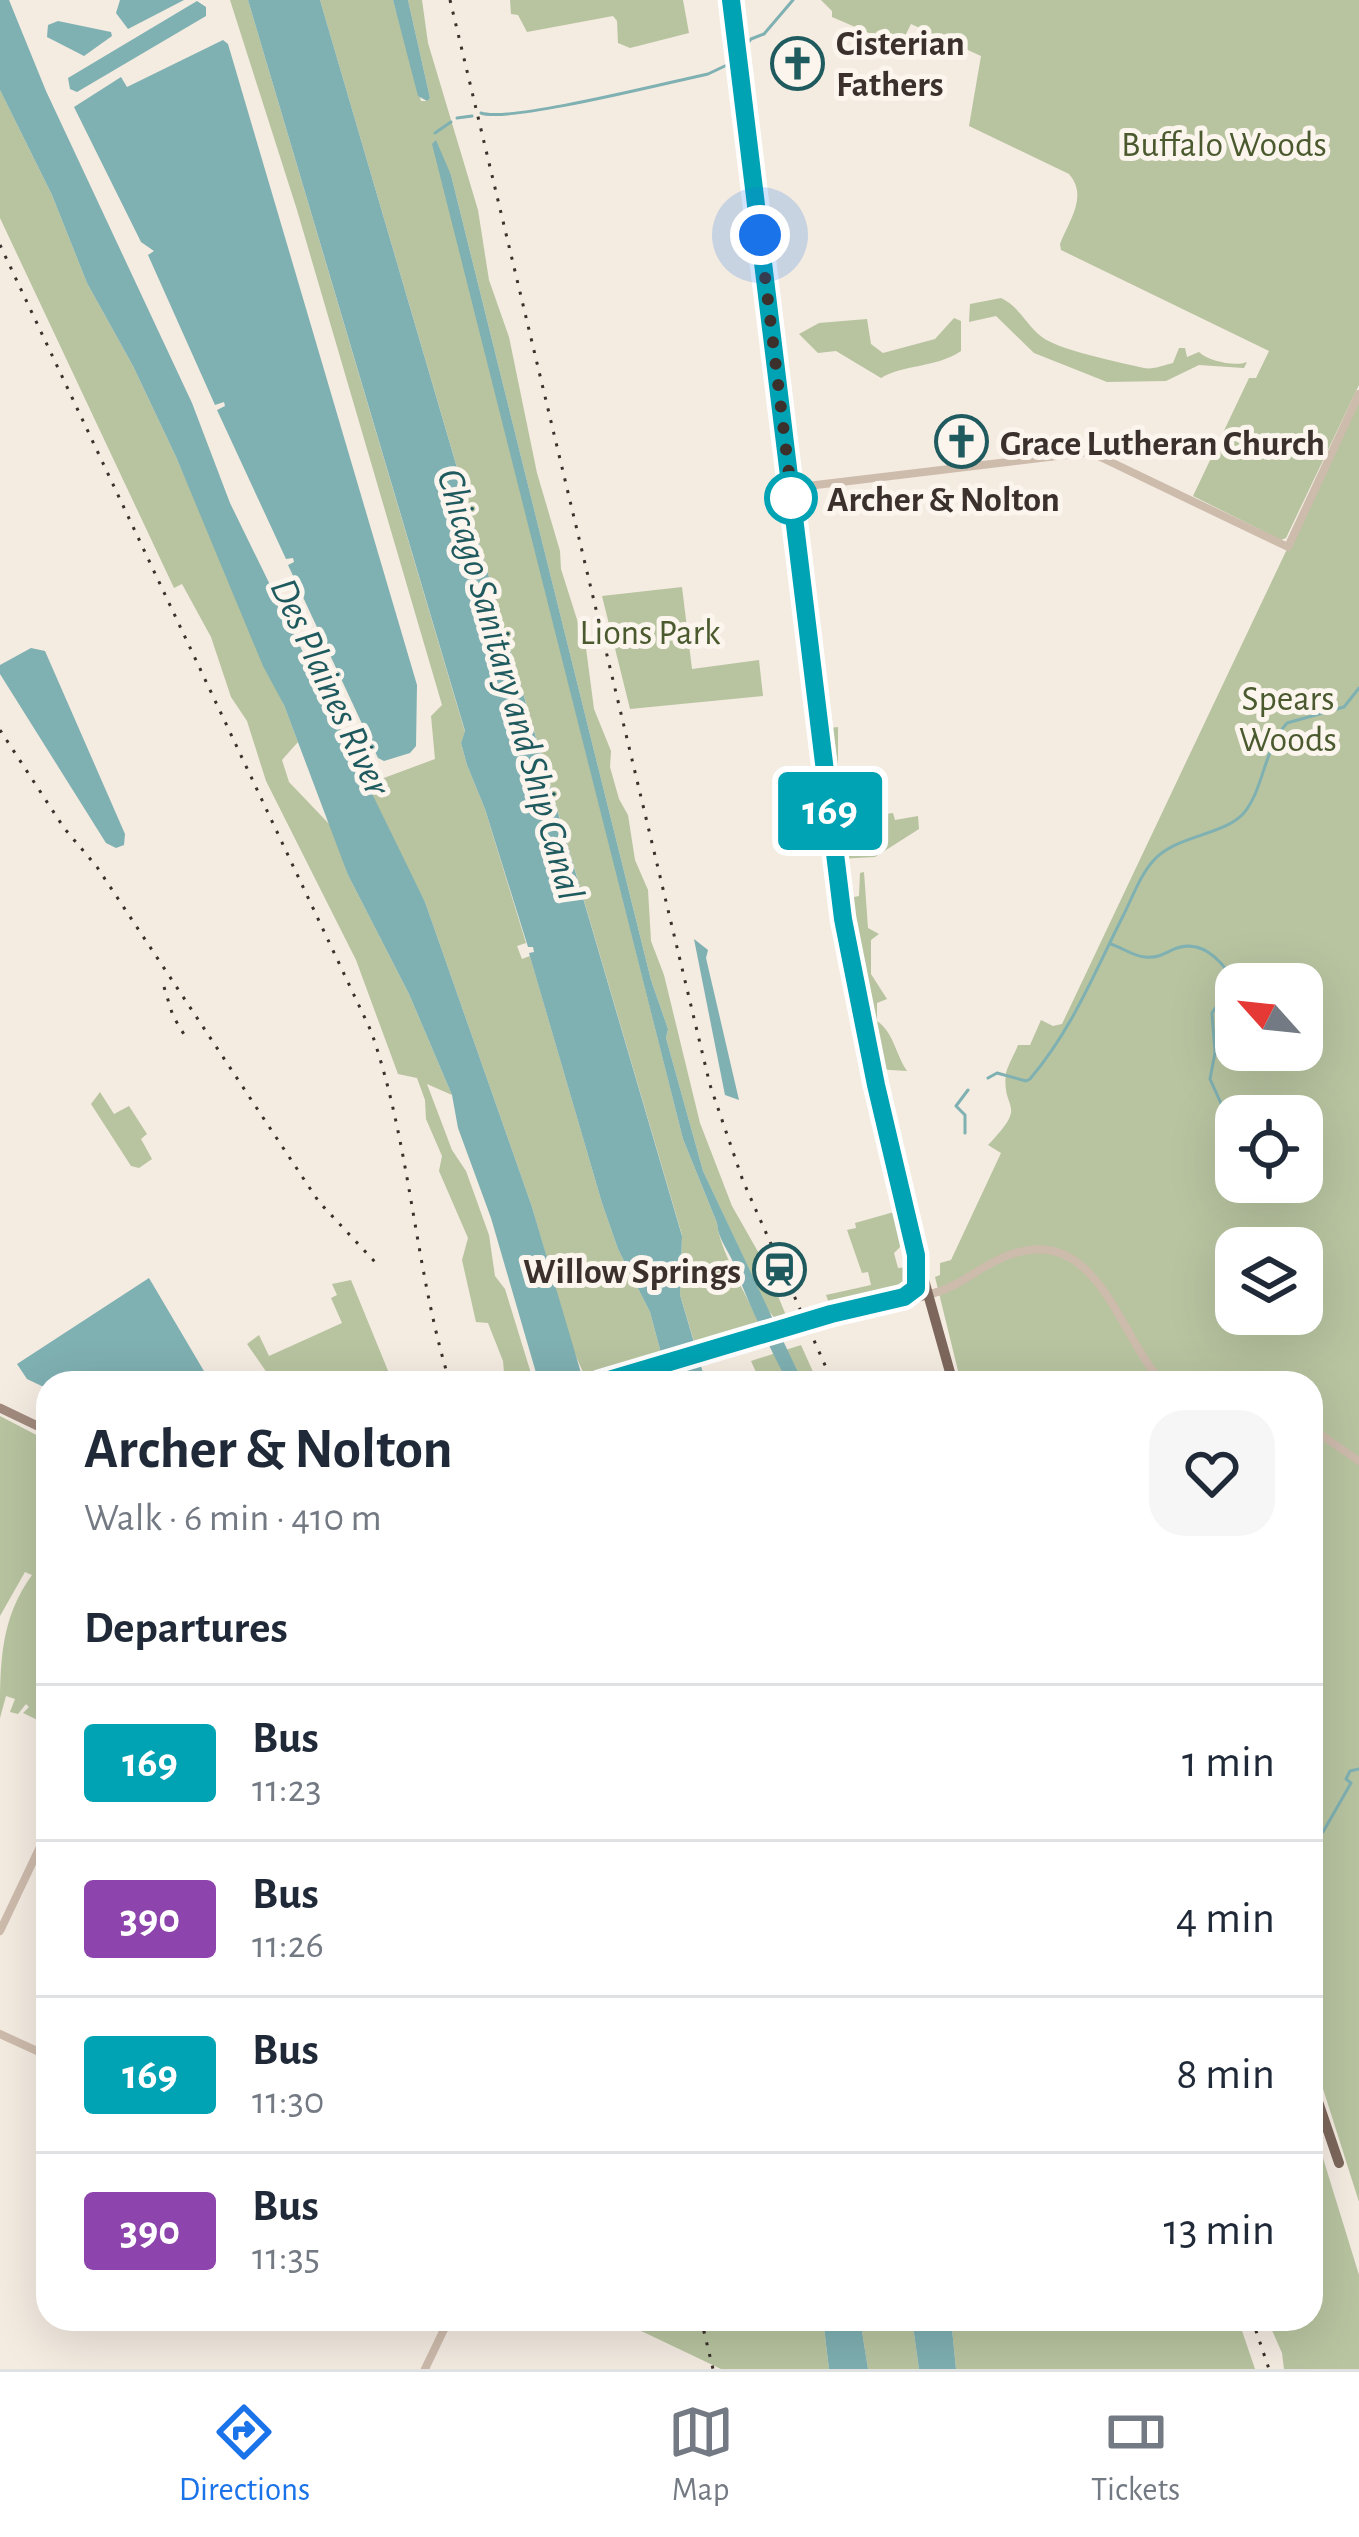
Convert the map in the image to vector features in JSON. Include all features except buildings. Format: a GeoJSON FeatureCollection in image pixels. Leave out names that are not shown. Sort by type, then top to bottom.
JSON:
{"type":"FeatureCollection","features":[{"type":"Feature","properties":{"kind":"main road"},"geometry":{"type":"LineString","coordinates":[[731,0],[843,919],[886,1135],[949,1371]]}},
{"type":"Feature","properties":{"kind":"main road"},"geometry":{"type":"LineString","coordinates":[[904,1297],[916,1288],[916,1255]]}},
{"type":"Feature","properties":{"kind":"main road"},"geometry":{"type":"LineString","coordinates":[[641,1371],[927,1294]]}},
{"type":"Feature","properties":{"kind":"main road"},"geometry":{"type":"LineString","coordinates":[[660,1371],[843,1314],[927,1294]]}},
{"type":"Feature","properties":{"kind":"main road"},"geometry":{"type":"LineString","coordinates":[[0,1408],[36,1425]]}},
{"type":"Feature","properties":{"kind":"main road"},"geometry":{"type":"LineString","coordinates":[[1323,2116],[1339,2163]]}},
{"type":"Feature","properties":{"kind":"street"},"geometry":{"type":"LineString","coordinates":[[790,488],[1090,452],[1288,547],[1359,394]]}},
{"type":"Feature","properties":{"kind":"street"},"geometry":{"type":"LineString","coordinates":[[927,1294],[953,1288],[1014,1253],[1063,1254],[1098,1280],[1155,1371]]}},
{"type":"Feature","properties":{"kind":"street"},"geometry":{"type":"LineString","coordinates":[[1323,1436],[1359,1461]]}},
{"type":"Feature","properties":{"kind":"street"},"geometry":{"type":"LineString","coordinates":[[0,1931],[36,1856]]}},
{"type":"Feature","properties":{"kind":"street"},"geometry":{"type":"LineString","coordinates":[[0,2034],[36,2050]]}},
{"type":"Feature","properties":{"kind":"street"},"geometry":{"type":"LineString","coordinates":[[425,2369],[443,2331]]}},
{"type":"Feature","properties":{"kind":"green space"},"geometry":{"type":"Polygon","coordinates":[[[230,0],[248,0],[465,732],[461,743],[467,765],[526,943],[517,946],[522,959],[530,956],[602,1203],[618,1249],[650,1312],[666,1371],[583,1371],[532,1207],[425,902],[365,785],[435,759],[431,716],[442,705],[297,210],[230,0]]]}},
{"type":"Feature","properties":{"kind":"green space"},"geometry":{"type":"Polygon","coordinates":[[[320,0],[393,0],[421,101],[426,101],[430,98],[408,0],[422,0],[428,43],[478,210],[489,280],[509,337],[561,569],[586,648],[594,709],[611,751],[610,767],[648,890],[651,941],[664,975],[700,1123],[732,1206],[765,1264],[785,1313],[778,1322],[768,1310],[703,1171],[451,175],[433,142],[683,1139],[729,1260],[761,1327],[696,1348],[680,1295],[682,1235],[320,0]]]}},
{"type":"Feature","properties":{"kind":"green space"},"geometry":{"type":"Polygon","coordinates":[[[510,0],[683,0],[689,33],[630,48],[618,43],[613,16],[527,32],[518,15],[511,14],[510,0]]]}},
{"type":"Feature","properties":{"kind":"green space","name":"Buffalo Woods"},"geometry":{"type":"Polygon","coordinates":[[[821,0],[1359,0],[1359,385],[1286,538],[1281,540],[1193,496],[1249,378],[1256,378],[1269,351],[1061,250],[1077,199],[1074,182],[1069,174],[969,126],[981,56],[911,24],[894,58],[883,39],[832,17],[821,0]]]}},
{"type":"Feature","properties":{"kind":"green space"},"geometry":{"type":"Polygon","coordinates":[[[0,90],[52,195],[87,283],[177,459],[284,705],[298,742],[282,760],[289,782],[332,827],[348,875],[409,994],[452,1095],[427,1084],[452,1150],[466,1171],[489,1235],[495,1276],[505,1289],[530,1371],[504,1371],[488,1323],[476,1322],[462,1260],[468,1238],[439,1171],[442,1156],[426,1119],[417,1078],[398,1074],[356,960],[266,781],[247,721],[231,697],[211,637],[182,584],[174,588],[0,218],[0,90]]]}},
{"type":"Feature","properties":{"kind":"green space"},"geometry":{"type":"Polygon","coordinates":[[[1001,298],[1042,337],[1091,355],[1151,368],[1173,363],[1179,348],[1185,348],[1187,357],[1199,352],[1222,362],[1247,362],[1244,368],[1199,365],[1166,381],[1107,382],[1034,353],[996,316],[969,322],[970,304],[1001,298]]]}},
{"type":"Feature","properties":{"kind":"green space"},"geometry":{"type":"Polygon","coordinates":[[[954,318],[961,321],[961,351],[881,378],[836,351],[818,353],[799,334],[819,323],[867,319],[871,344],[883,353],[935,339],[954,318]]]}},
{"type":"Feature","properties":{"kind":"green space","name":"Spears Woods"},"geometry":{"type":"Polygon","coordinates":[[[1359,397],[1359,2202],[1323,2089],[1323,1371],[958,1371],[935,1277],[940,1275],[940,1263],[951,1260],[1001,1153],[988,1145],[1011,1113],[1006,1073],[1018,1045],[1030,1045],[1041,1020],[1053,1026],[1062,1024],[1359,397]]]}},
{"type":"Feature","properties":{"kind":"green space","name":"Lions Park"},"geometry":{"type":"Polygon","coordinates":[[[682,587],[692,669],[759,660],[763,696],[630,709],[602,596],[682,587]]]}},
{"type":"Feature","properties":{"kind":"green space"},"geometry":{"type":"Polygon","coordinates":[[[838,727],[838,774],[851,775],[855,818],[893,813],[895,820],[918,816],[919,829],[875,857],[838,859],[821,729],[838,727]]]}},
{"type":"Feature","properties":{"kind":"green space"},"geometry":{"type":"Polygon","coordinates":[[[864,872],[868,928],[879,934],[871,940],[871,974],[887,999],[877,1003],[877,1021],[891,1037],[907,1071],[875,1069],[844,899],[859,896],[860,873],[864,872]]]}},
{"type":"Feature","properties":{"kind":"green space"},"geometry":{"type":"Polygon","coordinates":[[[100,1092],[114,1114],[129,1106],[147,1134],[141,1139],[152,1159],[139,1168],[131,1166],[91,1104],[100,1092]]]}},
{"type":"Feature","properties":{"kind":"green space"},"geometry":{"type":"Polygon","coordinates":[[[894,1212],[907,1262],[901,1246],[894,1253],[898,1268],[908,1267],[911,1284],[887,1296],[831,1309],[826,1295],[871,1285],[847,1230],[856,1228],[855,1223],[894,1212]]]}},
{"type":"Feature","properties":{"kind":"green space"},"geometry":{"type":"Polygon","coordinates":[[[351,1280],[388,1371],[266,1371],[247,1344],[259,1335],[269,1356],[342,1323],[331,1298],[337,1295],[332,1284],[351,1280]]]}},
{"type":"Feature","properties":{"kind":"green space"},"geometry":{"type":"Polygon","coordinates":[[[801,1345],[813,1371],[756,1371],[751,1361],[801,1345]]]}},
{"type":"Feature","properties":{"kind":"green space"},"geometry":{"type":"Polygon","coordinates":[[[0,1416],[36,1435],[36,1719],[23,1713],[29,1707],[26,1704],[18,1714],[10,1712],[15,1699],[6,1696],[0,1718],[8,1625],[32,1575],[25,1572],[0,1616],[0,1416]]]}},
{"type":"Feature","properties":{"kind":"green space"},"geometry":{"type":"Polygon","coordinates":[[[1323,2158],[1359,2275],[1359,2369],[1284,2369],[1272,2331],[1323,2331],[1323,2158]]]}},
{"type":"Feature","properties":{"kind":"green space"},"geometry":{"type":"Polygon","coordinates":[[[641,2331],[824,2331],[829,2369],[721,2369],[641,2331]]]}},
{"type":"Feature","properties":{"kind":"green space"},"geometry":{"type":"Polygon","coordinates":[[[862,2331],[914,2331],[919,2369],[868,2369],[862,2331]]]}},
{"type":"Feature","properties":{"kind":"green space"},"geometry":{"type":"Polygon","coordinates":[[[952,2331],[1242,2331],[1255,2369],[956,2369],[952,2331]]]}},
{"type":"Feature","properties":{"kind":"water"},"geometry":{"type":"Polygon","coordinates":[[[0,0],[9,0],[46,91],[192,403],[230,503],[425,902],[532,1207],[580,1371],[536,1371],[491,1218],[458,1128],[452,1095],[409,994],[348,875],[284,705],[263,666],[177,459],[87,283],[52,195],[0,90],[0,0]]]}},
{"type":"Feature","properties":{"kind":"water"},"geometry":{"type":"Polygon","coordinates":[[[120,0],[184,0],[128,29],[116,13],[120,0]]]}},
{"type":"Feature","properties":{"kind":"water","name":"Chicago Sanitary and Ship Canal"},"geometry":{"type":"Polygon","coordinates":[[[248,0],[320,0],[682,1236],[680,1295],[702,1371],[666,1371],[650,1312],[618,1249],[529,953],[534,952],[533,947],[528,947],[467,765],[461,743],[465,731],[248,0]]]}},
{"type":"Feature","properties":{"kind":"water"},"geometry":{"type":"Polygon","coordinates":[[[393,0],[408,0],[427,101],[418,96],[393,0]]]}},
{"type":"Feature","properties":{"kind":"water"},"geometry":{"type":"Polygon","coordinates":[[[197,1],[206,7],[206,16],[77,92],[70,89],[68,78],[197,1]]]}},
{"type":"Feature","properties":{"kind":"water"},"geometry":{"type":"Polygon","coordinates":[[[58,21],[112,36],[84,56],[47,37],[48,25],[58,21]]]}},
{"type":"Feature","properties":{"kind":"water"},"geometry":{"type":"Polygon","coordinates":[[[223,40],[228,44],[417,685],[416,746],[410,753],[384,761],[378,758],[288,565],[293,558],[286,559],[217,410],[224,402],[215,405],[148,255],[154,251],[141,242],[74,107],[121,77],[127,87],[223,40]]]}},
{"type":"Feature","properties":{"kind":"water"},"geometry":{"type":"Polygon","coordinates":[[[436,140],[451,175],[703,1171],[797,1371],[782,1371],[720,1235],[683,1139],[432,144],[436,140]]]}},
{"type":"Feature","properties":{"kind":"water"},"geometry":{"type":"Polygon","coordinates":[[[31,648],[45,651],[125,834],[124,845],[116,848],[106,843],[0,674],[0,665],[31,648]]]}},
{"type":"Feature","properties":{"kind":"water"},"geometry":{"type":"Polygon","coordinates":[[[694,939],[708,950],[739,1100],[725,1095],[694,939]]]}},
{"type":"Feature","properties":{"kind":"water"},"geometry":{"type":"Polygon","coordinates":[[[149,1278],[204,1371],[36,1371],[36,1383],[17,1364],[149,1278]]]}},
{"type":"Feature","properties":{"kind":"water"},"geometry":{"type":"Polygon","coordinates":[[[824,2331],[862,2331],[868,2369],[829,2369],[824,2331]]]}},
{"type":"Feature","properties":{"kind":"water"},"geometry":{"type":"Polygon","coordinates":[[[914,2331],[952,2331],[956,2369],[919,2369],[914,2331]]]}},
{"type":"Feature","properties":{"kind":"waterway"},"geometry":{"type":"LineString","coordinates":[[741,53],[793,0]]}},
{"type":"Feature","properties":{"kind":"waterway"},"geometry":{"type":"LineString","coordinates":[[481,113],[523,112],[590,100],[708,74],[729,64]]}},
{"type":"Feature","properties":{"kind":"waterway"},"geometry":{"type":"LineString","coordinates":[[457,118],[472,116]]}},
{"type":"Feature","properties":{"kind":"waterway"},"geometry":{"type":"LineString","coordinates":[[435,133],[451,122]]}},
{"type":"Feature","properties":{"kind":"waterway"},"geometry":{"type":"LineString","coordinates":[[988,1078],[997,1073],[1030,1079],[1070,1021],[1153,861],[1243,814],[1287,723],[1344,707],[1359,688]]}},
{"type":"Feature","properties":{"kind":"waterway"},"geometry":{"type":"LineString","coordinates":[[1110,944],[1145,957],[1182,947],[1200,948],[1216,958],[1234,980],[1212,1013],[1215,1053],[1210,1079],[1217,1095]]}},
{"type":"Feature","properties":{"kind":"waterway"},"geometry":{"type":"LineString","coordinates":[[965,1133],[965,1115],[956,1106],[968,1090]]}},
{"type":"Feature","properties":{"kind":"waterway"},"geometry":{"type":"LineString","coordinates":[[1323,1832],[1351,1783],[1346,1779],[1350,1771],[1359,1769]]}},
{"type":"Feature","properties":{"kind":"railway"},"geometry":{"type":"LineString","coordinates":[[450,0],[710,1085],[743,1181],[828,1371]]}},
{"type":"Feature","properties":{"kind":"railway"},"geometry":{"type":"LineString","coordinates":[[0,245],[371,1031],[395,1118],[447,1371]]}},
{"type":"Feature","properties":{"kind":"railway"},"geometry":{"type":"LineString","coordinates":[[0,730],[64,828],[97,867],[319,1202],[376,1263]]}},
{"type":"Feature","properties":{"kind":"railway"},"geometry":{"type":"LineString","coordinates":[[164,987],[188,1041]]}},
{"type":"Feature","properties":{"kind":"railway"},"geometry":{"type":"LineString","coordinates":[[704,2331],[713,2369]]}},
{"type":"Feature","properties":{"kind":"railway"},"geometry":{"type":"LineString","coordinates":[[1256,2331],[1269,2369]]}},
{"type":"Feature","properties":{"kind":"bus line","name":"169"},"geometry":{"type":"LineString","coordinates":[[639,1371],[904,1297],[916,1288],[917,1280],[916,1255],[843,919],[731,0]]}},
{"type":"Feature","properties":{"kind":"place","name":"Cisterian Fathers"},"geometry":{"type":"Point","coordinates":[797,63]}},
{"type":"Feature","properties":{"kind":"place","name":"Grace Lutheran Church"},"geometry":{"type":"Point","coordinates":[961,442]}},
{"type":"Feature","properties":{"kind":"place","name":"Archer & Nolton"},"geometry":{"type":"Point","coordinates":[791,498]}},
{"type":"Feature","properties":{"kind":"place","name":"Willow Springs"},"geometry":{"type":"Point","coordinates":[780,1270]}},
{"type":"Feature","properties":{"kind":"route"},"geometry":{"type":"LineString","coordinates":[[760,235],[793,507],[791,498]]}},
{"type":"Feature","properties":{"kind":"water label","name":"Des Plaines River"},"geometry":{"type":"Point","coordinates":[332,686]}}]}
